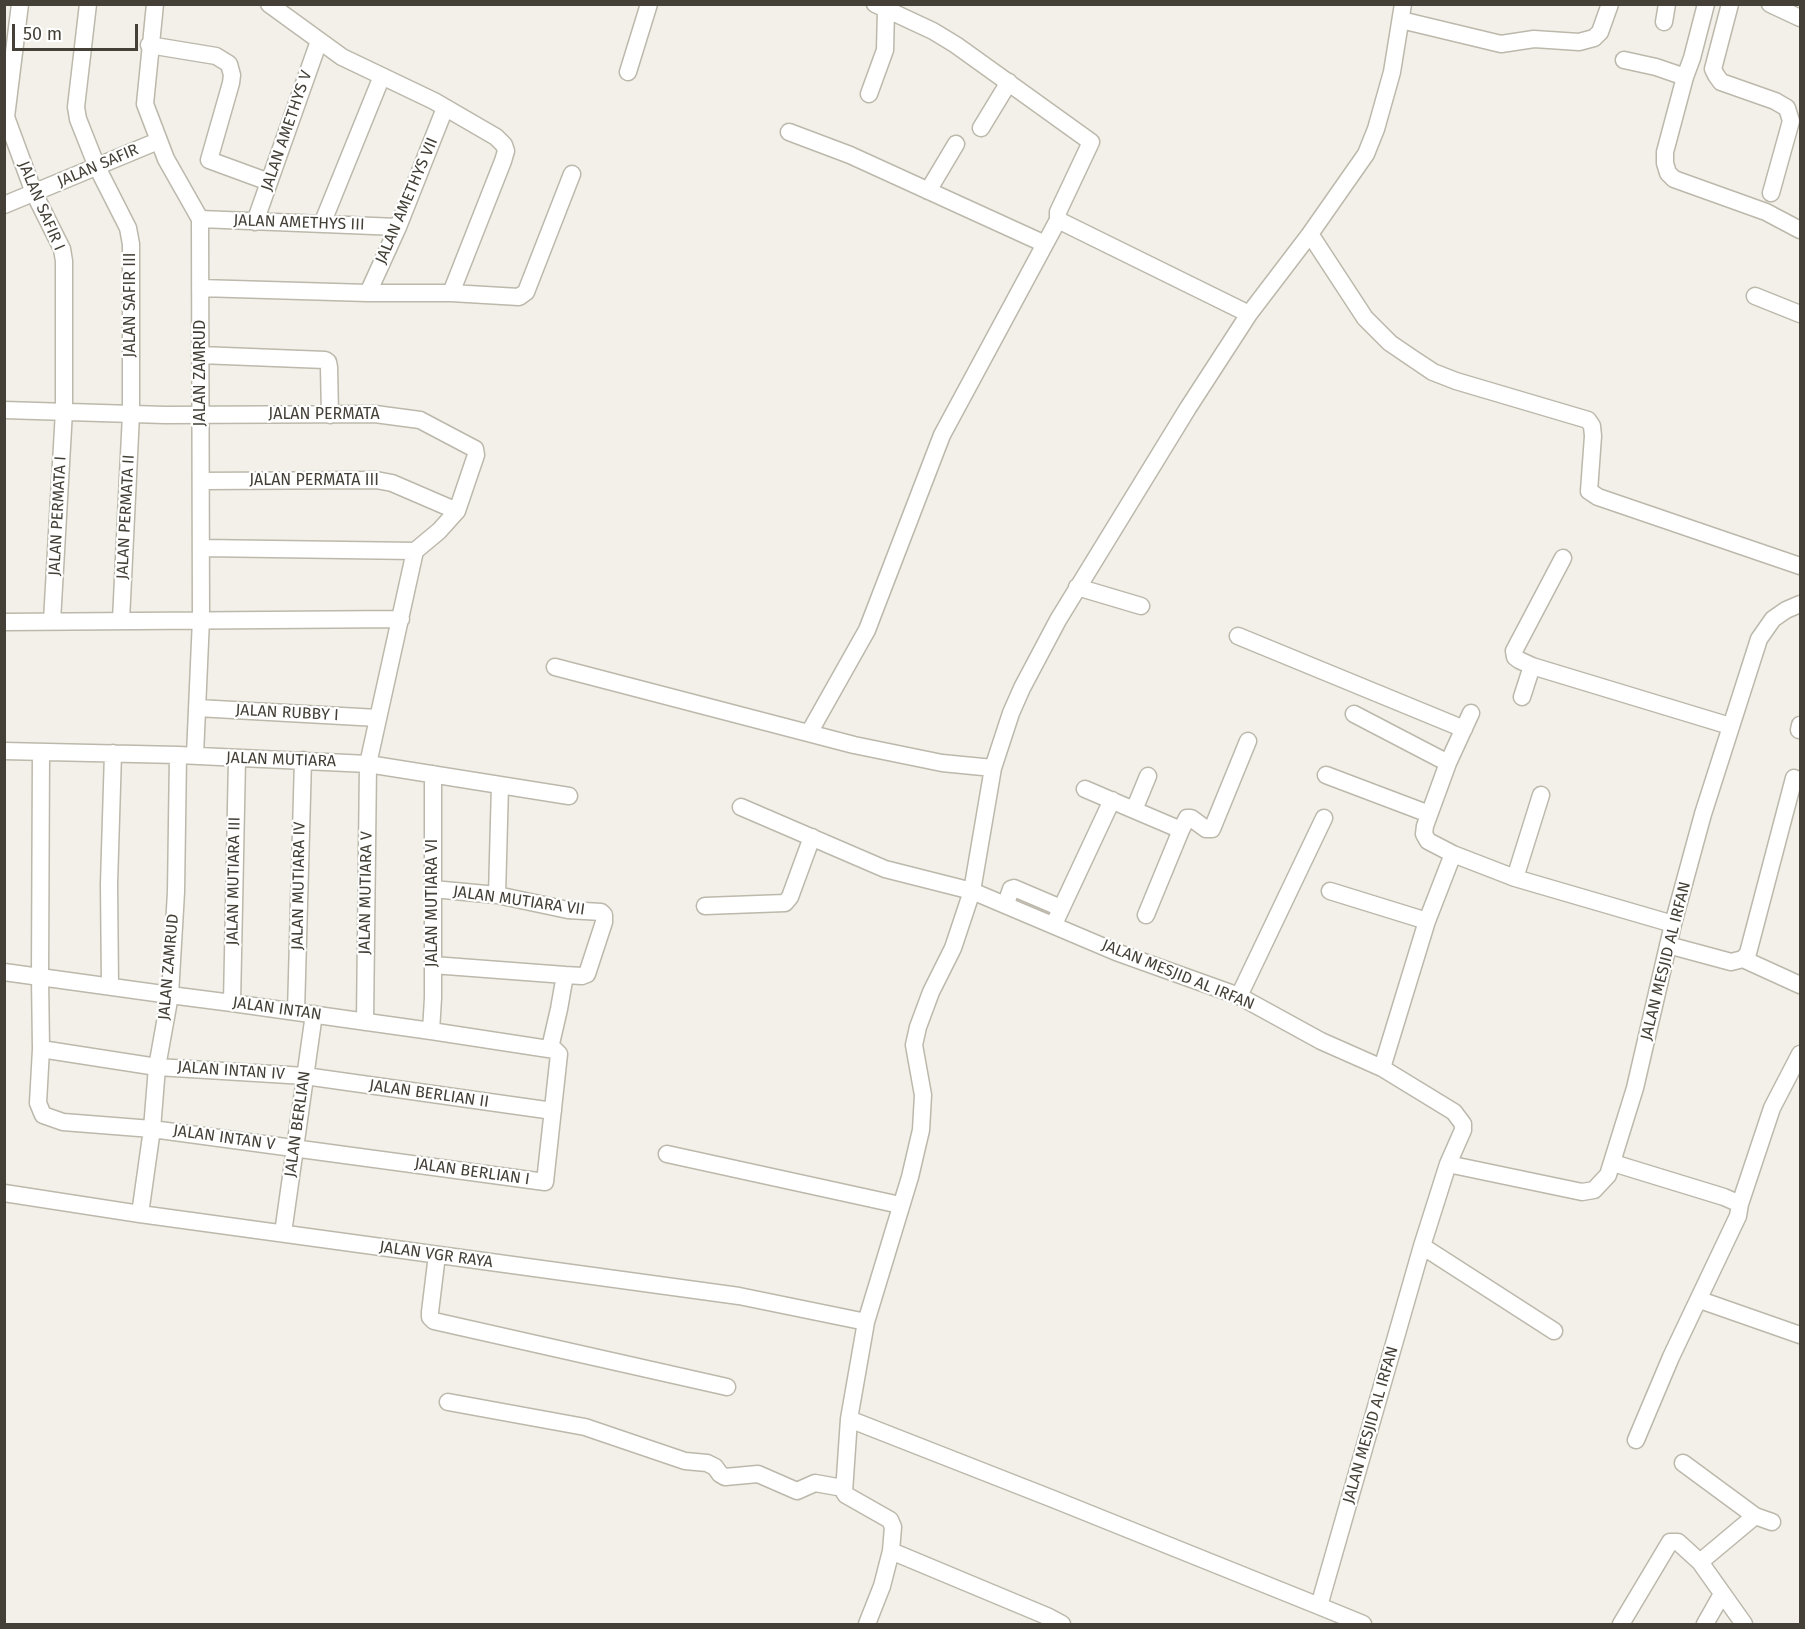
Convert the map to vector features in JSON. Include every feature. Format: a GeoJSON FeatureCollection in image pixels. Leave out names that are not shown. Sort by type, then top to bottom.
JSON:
{"type":"FeatureCollection","features":[{"type":"Feature","properties":{"kind":"street","name":"JALAN SAFIR I"},"geometry":{"type":"LineString","coordinates":[[20,4],[6,117],[34,193],[62,249],[64,261],[64,411]]}},
{"type":"Feature","properties":{"kind":"street","name":"JALAN SAFIR III"},"geometry":{"type":"LineString","coordinates":[[88,4],[76,107],[97,167],[128,228],[131,244],[131,414]]}},
{"type":"Feature","properties":{"kind":"street","name":"JALAN ZAMRUD"},"geometry":{"type":"LineString","coordinates":[[140,1214],[152,1129],[157,1067],[170,995],[186,755],[197,708],[201,619],[200,219],[166,159],[144,99],[154,4]]}},
{"type":"Feature","properties":{"kind":"street"},"geometry":{"type":"LineString","coordinates":[[269,4],[342,57],[445,108],[496,137],[504,145],[506,151],[451,293]]}},
{"type":"Feature","properties":{"kind":"street"},"geometry":{"type":"LineString","coordinates":[[628,72],[649,4]]}},
{"type":"Feature","properties":{"kind":"street"},"geometry":{"type":"LineString","coordinates":[[867,1624],[882,1586],[891,1551],[893,1527],[890,1520],[846,1495],[843,1488],[849,1419],[866,1322],[916,1153],[923,1111],[923,1095],[914,1045],[918,1027],[931,992],[953,948],[972,891],[993,768],[1011,713],[1022,688],[1077,587],[1249,314],[1310,234],[1366,154],[1385,101],[1402,12],[1501,44],[1534,39],[1579,42],[1594,38],[1600,32],[1610,4]]}},
{"type":"Feature","properties":{"kind":"street"},"geometry":{"type":"LineString","coordinates":[[1664,22],[1666,4]]}},
{"type":"Feature","properties":{"kind":"street"},"geometry":{"type":"LineString","coordinates":[[1706,4],[1665,152],[1668,173],[1674,179],[1766,212],[1800,230]]}},
{"type":"Feature","properties":{"kind":"street"},"geometry":{"type":"LineString","coordinates":[[1730,4],[1713,69],[1716,75],[1721,82],[1787,108],[1791,121],[1770,193]]}},
{"type":"Feature","properties":{"kind":"street"},"geometry":{"type":"LineString","coordinates":[[1770,4],[1800,18]]}},
{"type":"Feature","properties":{"kind":"street"},"geometry":{"type":"LineString","coordinates":[[809,733],[867,630],[942,435],[1058,220],[1058,212],[1091,142],[1009,82],[933,31],[880,7]]}},
{"type":"Feature","properties":{"kind":"street"},"geometry":{"type":"LineString","coordinates":[[869,94],[885,50],[880,7]]}},
{"type":"Feature","properties":{"kind":"street","name":"JALAN AMETHYS V"},"geometry":{"type":"LineString","coordinates":[[255,222],[319,41]]}},
{"type":"Feature","properties":{"kind":"street"},"geometry":{"type":"LineString","coordinates":[[149,45],[216,56],[229,64],[232,75],[209,160],[269,182]]}},
{"type":"Feature","properties":{"kind":"street"},"geometry":{"type":"LineString","coordinates":[[1624,60],[1656,67],[1685,77]]}},
{"type":"Feature","properties":{"kind":"street"},"geometry":{"type":"LineString","coordinates":[[322,224],[382,76]]}},
{"type":"Feature","properties":{"kind":"street"},"geometry":{"type":"LineString","coordinates":[[981,128],[1009,82]]}},
{"type":"Feature","properties":{"kind":"street","name":"JALAN AMETHYS VII"},"geometry":{"type":"LineString","coordinates":[[368,293],[398,227],[445,108]]}},
{"type":"Feature","properties":{"kind":"street"},"geometry":{"type":"LineString","coordinates":[[789,132],[850,154],[1045,244]]}},
{"type":"Feature","properties":{"kind":"street","name":"JALAN SAFIR"},"geometry":{"type":"LineString","coordinates":[[4,205],[158,141]]}},
{"type":"Feature","properties":{"kind":"street"},"geometry":{"type":"LineString","coordinates":[[928,191],[956,144]]}},
{"type":"Feature","properties":{"kind":"street"},"geometry":{"type":"LineString","coordinates":[[200,288],[451,293],[519,297],[526,291],[572,174]]}},
{"type":"Feature","properties":{"kind":"street","name":"JALAN AMETHYS III"},"geometry":{"type":"LineString","coordinates":[[200,219],[398,227]]}},
{"type":"Feature","properties":{"kind":"street"},"geometry":{"type":"LineString","coordinates":[[1058,220],[1249,314]]}},
{"type":"Feature","properties":{"kind":"street"},"geometry":{"type":"LineString","coordinates":[[1310,234],[1365,318],[1390,343],[1412,358],[1433,372],[1456,381],[1588,420],[1592,426],[1593,436],[1589,491],[1598,497],[1800,566]]}},
{"type":"Feature","properties":{"kind":"street"},"geometry":{"type":"LineString","coordinates":[[1755,296],[1800,314]]}},
{"type":"Feature","properties":{"kind":"street"},"geometry":{"type":"LineString","coordinates":[[200,355],[325,360],[329,367],[330,415]]}},
{"type":"Feature","properties":{"kind":"street","name":"JALAN PERMATA"},"geometry":{"type":"LineString","coordinates":[[4,410],[131,414],[375,414],[420,420],[471,446],[475,449],[476,455],[457,511],[439,531],[415,551]]}},
{"type":"Feature","properties":{"kind":"street","name":"JALAN PERMATA I"},"geometry":{"type":"LineString","coordinates":[[52,621],[64,411]]}},
{"type":"Feature","properties":{"kind":"street","name":"JALAN PERMATA II"},"geometry":{"type":"LineString","coordinates":[[121,620],[131,414]]}},
{"type":"Feature","properties":{"kind":"street","name":"JALAN PERMATA III"},"geometry":{"type":"LineString","coordinates":[[201,481],[376,480],[392,483],[457,511]]}},
{"type":"Feature","properties":{"kind":"street"},"geometry":{"type":"LineString","coordinates":[[201,548],[415,551],[368,764]]}},
{"type":"Feature","properties":{"kind":"street"},"geometry":{"type":"LineString","coordinates":[[1563,558],[1514,651],[1515,657],[1532,666],[1730,726]]}},
{"type":"Feature","properties":{"kind":"street"},"geometry":{"type":"LineString","coordinates":[[1077,587],[1141,606]]}},
{"type":"Feature","properties":{"kind":"street","name":"JALAN MESJID AL IRFAN"},"geometry":{"type":"LineString","coordinates":[[1448,1164],[1581,1192],[1594,1190],[1602,1184],[1613,1163],[1635,1088],[1673,924],[1730,726],[1759,639],[1773,619],[1800,604]]}},
{"type":"Feature","properties":{"kind":"street"},"geometry":{"type":"LineString","coordinates":[[4,622],[401,618]]}},
{"type":"Feature","properties":{"kind":"street"},"geometry":{"type":"LineString","coordinates":[[1238,636],[1464,729]]}},
{"type":"Feature","properties":{"kind":"street"},"geometry":{"type":"LineString","coordinates":[[1522,697],[1532,666]]}},
{"type":"Feature","properties":{"kind":"street"},"geometry":{"type":"LineString","coordinates":[[555,667],[855,745],[930,760],[993,768]]}},
{"type":"Feature","properties":{"kind":"street","name":"JALAN RUBBY I"},"geometry":{"type":"LineString","coordinates":[[197,708],[378,718]]}},
{"type":"Feature","properties":{"kind":"street"},"geometry":{"type":"LineString","coordinates":[[1471,713],[1448,763],[1429,814],[1424,834],[1428,841],[1453,854],[1515,878],[1673,924]]}},
{"type":"Feature","properties":{"kind":"street"},"geometry":{"type":"LineString","coordinates":[[1354,714],[1448,763]]}},
{"type":"Feature","properties":{"kind":"street"},"geometry":{"type":"LineString","coordinates":[[1146,915],[1188,818],[1206,829],[1212,829],[1248,741]]}},
{"type":"Feature","properties":{"kind":"street","name":"JALAN MUTIARA"},"geometry":{"type":"LineString","coordinates":[[4,751],[186,755],[368,764],[569,796]]}},
{"type":"Feature","properties":{"kind":"street"},"geometry":{"type":"LineString","coordinates":[[41,752],[41,1049]]}},
{"type":"Feature","properties":{"kind":"street"},"geometry":{"type":"LineString","coordinates":[[110,986],[109,884],[114,753]]}},
{"type":"Feature","properties":{"kind":"street","name":"JALAN MUTIARA III"},"geometry":{"type":"LineString","coordinates":[[232,1003],[237,759]]}},
{"type":"Feature","properties":{"kind":"street","name":"JALAN MUTIARA IV"},"geometry":{"type":"LineString","coordinates":[[296,1012],[303,760]]}},
{"type":"Feature","properties":{"kind":"street","name":"JALAN MUTIARA V"},"geometry":{"type":"LineString","coordinates":[[365,1022],[368,764]]}},
{"type":"Feature","properties":{"kind":"street","name":"JALAN MUTIARA VI"},"geometry":{"type":"LineString","coordinates":[[431,1031],[433,774]]}},
{"type":"Feature","properties":{"kind":"street"},"geometry":{"type":"LineString","coordinates":[[1134,810],[1149,776]]}},
{"type":"Feature","properties":{"kind":"street"},"geometry":{"type":"LineString","coordinates":[[1326,776],[1429,814]]}},
{"type":"Feature","properties":{"kind":"street"},"geometry":{"type":"LineString","coordinates":[[1743,959],[1751,946],[1794,778]]}},
{"type":"Feature","properties":{"kind":"street"},"geometry":{"type":"LineString","coordinates":[[497,895],[500,785]]}},
{"type":"Feature","properties":{"kind":"street"},"geometry":{"type":"LineString","coordinates":[[1085,789],[1181,830]]}},
{"type":"Feature","properties":{"kind":"street"},"geometry":{"type":"LineString","coordinates":[[1515,878],[1540,795]]}},
{"type":"Feature","properties":{"kind":"street"},"geometry":{"type":"LineString","coordinates":[[1054,924],[1112,800]]}},
{"type":"Feature","properties":{"kind":"street","name":"JALAN MESJID AL IRFAN"},"geometry":{"type":"LineString","coordinates":[[741,807],[885,868],[972,891],[1116,951],[1239,996],[1322,1041],[1382,1068],[1454,1112],[1460,1119],[1463,1130],[1448,1164],[1422,1246],[1319,1606]]}},
{"type":"Feature","properties":{"kind":"street"},"geometry":{"type":"LineString","coordinates":[[1239,996],[1324,818]]}},
{"type":"Feature","properties":{"kind":"street"},"geometry":{"type":"LineString","coordinates":[[705,906],[785,903],[790,897],[812,837]]}},
{"type":"Feature","properties":{"kind":"street"},"geometry":{"type":"LineString","coordinates":[[1382,1068],[1427,921],[1453,854]]}},
{"type":"Feature","properties":{"kind":"street"},"geometry":{"type":"LineString","coordinates":[[1006,904],[1011,889],[1014,888],[1061,908]]}},
{"type":"Feature","properties":{"kind":"street","name":"JALAN MUTIARA VII"},"geometry":{"type":"LineString","coordinates":[[433,889],[497,895],[568,910],[601,912],[604,915],[604,922],[587,974],[565,975]]}},
{"type":"Feature","properties":{"kind":"street"},"geometry":{"type":"LineString","coordinates":[[1330,891],[1427,921]]}},
{"type":"Feature","properties":{"kind":"street"},"geometry":{"type":"LineString","coordinates":[[1668,945],[1731,962],[1743,959],[1800,985]]}},
{"type":"Feature","properties":{"kind":"street"},"geometry":{"type":"LineString","coordinates":[[433,965],[565,975],[560,1009],[550,1048]]}},
{"type":"Feature","properties":{"kind":"street","name":"JALAN INTAN"},"geometry":{"type":"LineString","coordinates":[[4,972],[550,1048]]}},
{"type":"Feature","properties":{"kind":"street","name":"JALAN BERLIAN"},"geometry":{"type":"LineString","coordinates":[[283,1233],[314,1014]]}},
{"type":"Feature","properties":{"kind":"street","name":"JALAN BERLIAN I"},"geometry":{"type":"LineString","coordinates":[[295,1148],[545,1182],[559,1054],[558,1051],[550,1048]]}},
{"type":"Feature","properties":{"kind":"street","name":"JALAN INTAN IV"},"geometry":{"type":"LineString","coordinates":[[41,1049],[157,1067],[305,1076]]}},
{"type":"Feature","properties":{"kind":"street","name":"JALAN INTAN V"},"geometry":{"type":"LineString","coordinates":[[41,1049],[38,1103],[43,1115],[63,1122],[152,1129],[295,1148]]}},
{"type":"Feature","properties":{"kind":"street"},"geometry":{"type":"LineString","coordinates":[[1636,1440],[1671,1357],[1738,1216],[1772,1108],[1800,1054]]}},
{"type":"Feature","properties":{"kind":"street","name":"JALAN BERLIAN II"},"geometry":{"type":"LineString","coordinates":[[305,1076],[553,1111]]}},
{"type":"Feature","properties":{"kind":"street"},"geometry":{"type":"LineString","coordinates":[[667,1154],[900,1205]]}},
{"type":"Feature","properties":{"kind":"street"},"geometry":{"type":"LineString","coordinates":[[1613,1163],[1740,1204]]}},
{"type":"Feature","properties":{"kind":"street","name":"JALAN VGR RAYA"},"geometry":{"type":"LineString","coordinates":[[4,1193],[140,1214],[739,1296],[866,1322]]}},
{"type":"Feature","properties":{"kind":"street"},"geometry":{"type":"LineString","coordinates":[[1422,1246],[1554,1331]]}},
{"type":"Feature","properties":{"kind":"street"},"geometry":{"type":"LineString","coordinates":[[437,1255],[430,1312],[430,1317],[434,1321],[727,1387]]}},
{"type":"Feature","properties":{"kind":"street"},"geometry":{"type":"LineString","coordinates":[[1700,1300],[1800,1335]]}},
{"type":"Feature","properties":{"kind":"street"},"geometry":{"type":"LineString","coordinates":[[448,1402],[592,1428],[685,1461],[707,1463],[725,1477],[758,1474],[797,1491],[815,1483],[843,1488]]}},
{"type":"Feature","properties":{"kind":"street"},"geometry":{"type":"LineString","coordinates":[[849,1419],[1363,1624]]}},
{"type":"Feature","properties":{"kind":"street"},"geometry":{"type":"LineString","coordinates":[[1683,1463],[1755,1516],[1772,1522]]}},
{"type":"Feature","properties":{"kind":"street"},"geometry":{"type":"LineString","coordinates":[[1700,1562],[1755,1516]]}},
{"type":"Feature","properties":{"kind":"street"},"geometry":{"type":"LineString","coordinates":[[1621,1624],[1670,1542],[1678,1542],[1700,1562],[1744,1624]]}},
{"type":"Feature","properties":{"kind":"street"},"geometry":{"type":"LineString","coordinates":[[891,1551],[1052,1622]]}},
{"type":"Feature","properties":{"kind":"street"},"geometry":{"type":"LineString","coordinates":[[1705,1624],[1722,1594]]}}]}
